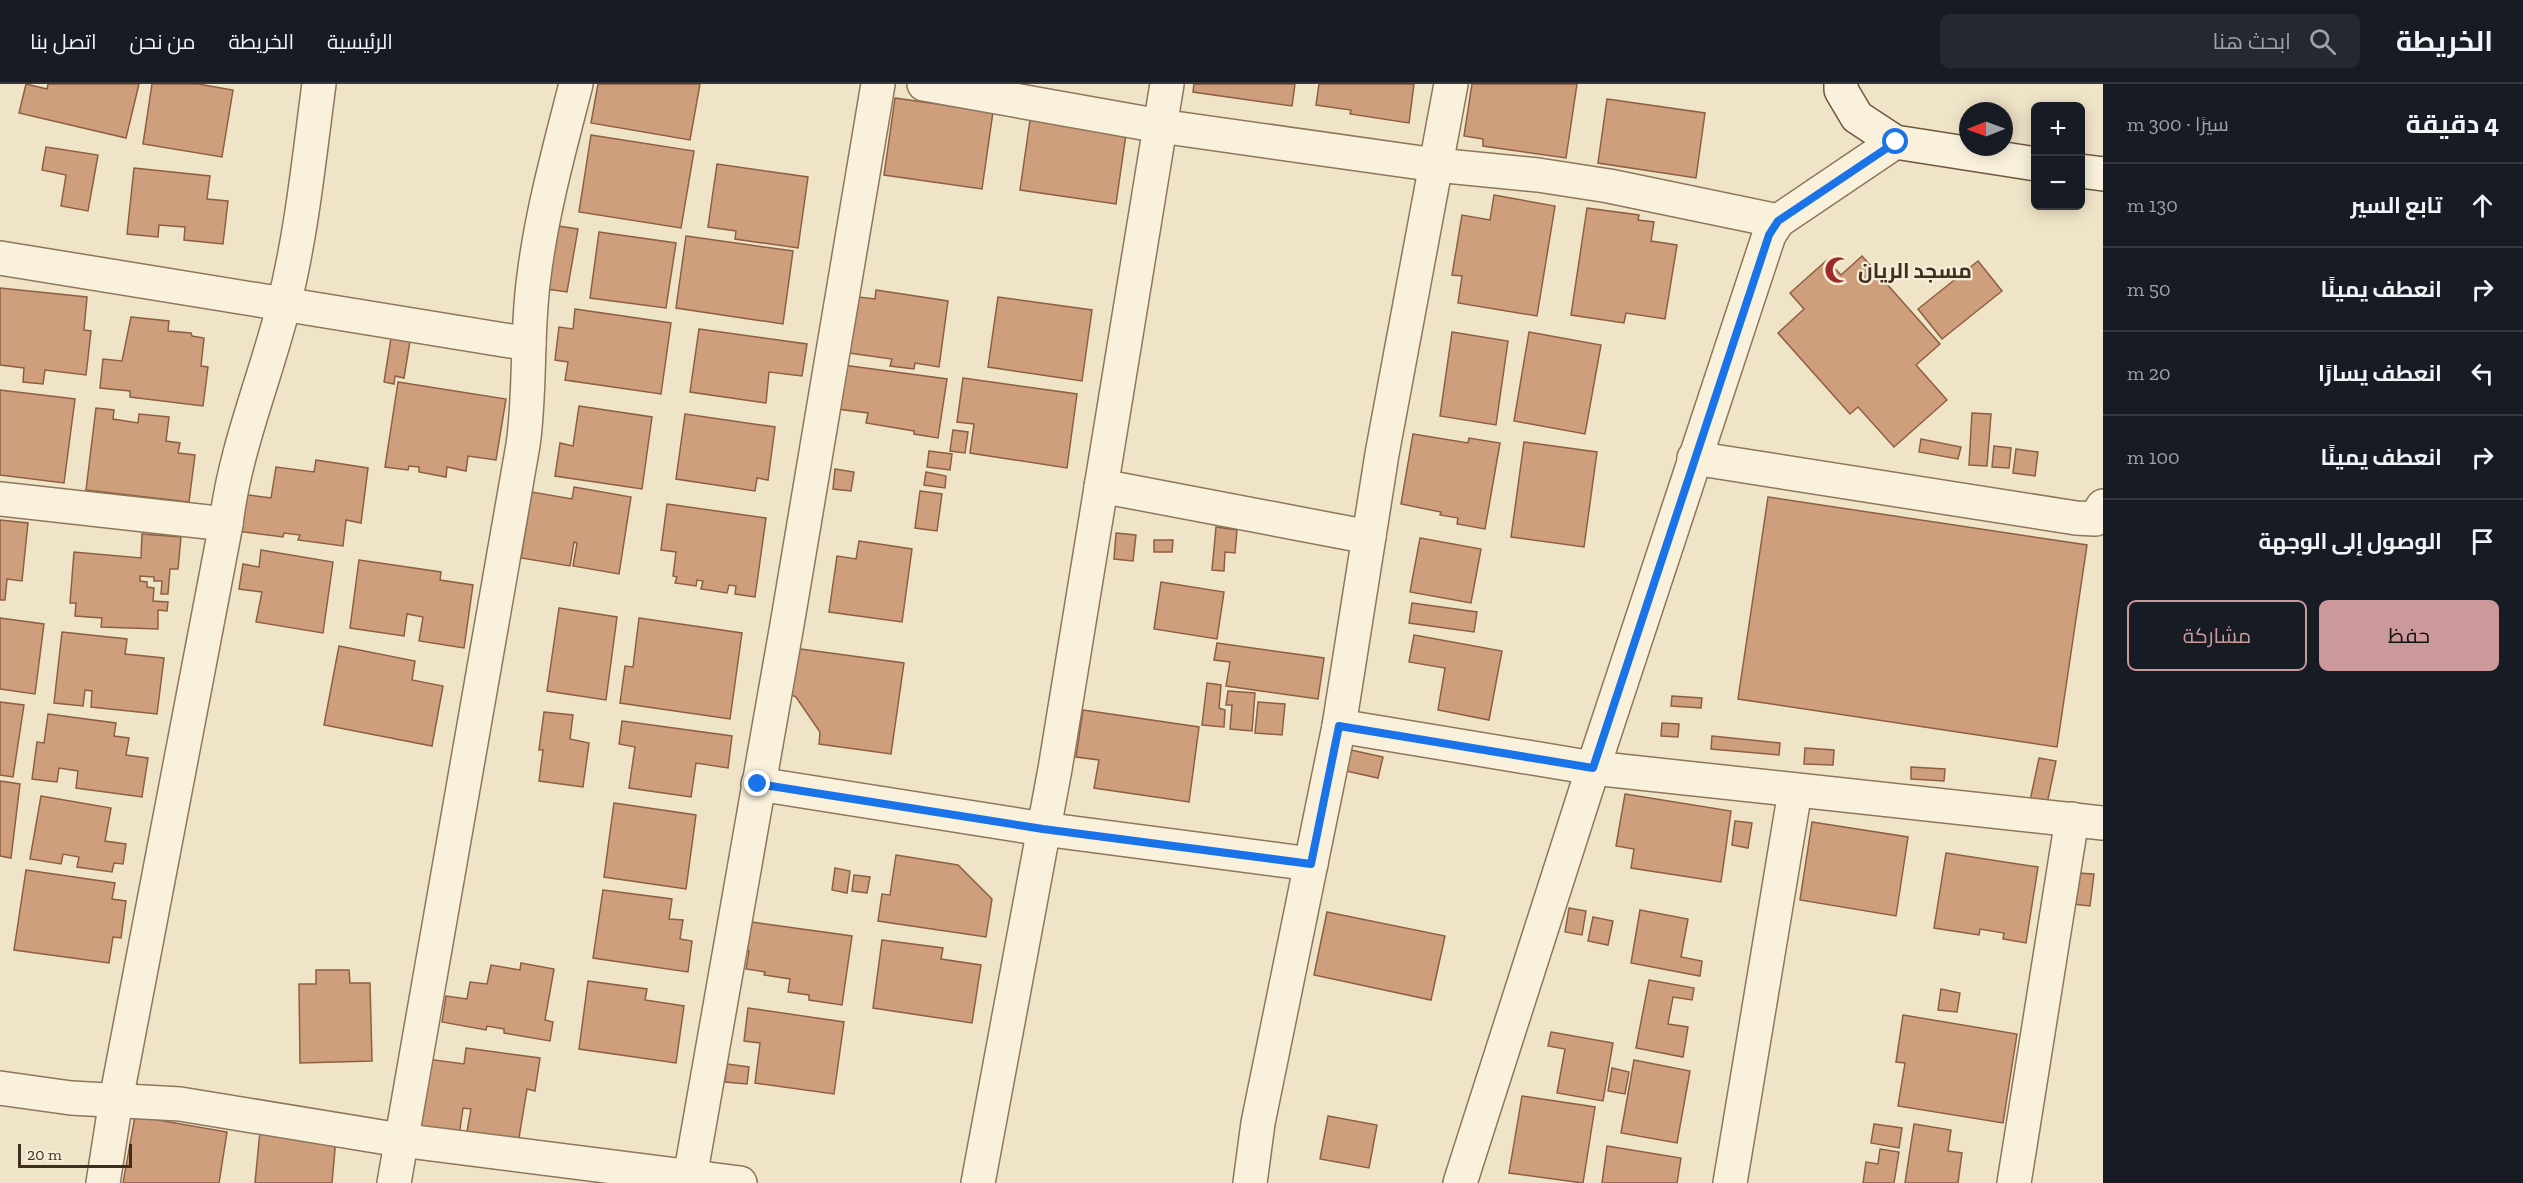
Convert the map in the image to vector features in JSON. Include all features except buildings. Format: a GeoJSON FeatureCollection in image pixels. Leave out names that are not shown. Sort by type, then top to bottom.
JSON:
{"type":"FeatureCollection","features":[{"type":"Feature","properties":{"kind":"street"},"geometry":{"type":"LineString","coordinates":[[103,1183],[116,1100],[226,524],[230,490],[284,305],[298,244],[319,84]]}},
{"type":"Feature","properties":{"kind":"street"},"geometry":{"type":"LineString","coordinates":[[394,1183],[523,445],[528,409],[529,344],[534,275],[552,180],[576,84]]}},
{"type":"Feature","properties":{"kind":"street"},"geometry":{"type":"LineString","coordinates":[[689,1180],[788,619],[878,84]]}},
{"type":"Feature","properties":{"kind":"street"},"geometry":{"type":"LineString","coordinates":[[924,84],[1160,126],[1436,165],[1610,186],[1778,221]]}},
{"type":"Feature","properties":{"kind":"street"},"geometry":{"type":"LineString","coordinates":[[978,1183],[1043,829],[1167,84]]}},
{"type":"Feature","properties":{"kind":"street"},"geometry":{"type":"LineString","coordinates":[[1250,1183],[1258,1124],[1339,726],[1369,537],[1451,84]]}},
{"type":"Feature","properties":{"kind":"street"},"geometry":{"type":"LineString","coordinates":[[1840,84],[1841,90],[1857,117],[1896,142],[2031,163]]}},
{"type":"Feature","properties":{"kind":"street"},"geometry":{"type":"LineString","coordinates":[[1460,1183],[1694,458],[1769,235],[1778,221],[1896,142]]}},
{"type":"Feature","properties":{"kind":"street"},"geometry":{"type":"LineString","coordinates":[[2085,172],[2103,174]]}},
{"type":"Feature","properties":{"kind":"street"},"geometry":{"type":"LineString","coordinates":[[0,258],[529,344]]}},
{"type":"Feature","properties":{"kind":"street"},"geometry":{"type":"LineString","coordinates":[[1694,458],[2076,518],[2095,519],[2103,506]]}},
{"type":"Feature","properties":{"kind":"street"},"geometry":{"type":"LineString","coordinates":[[1101,486],[1369,537]]}},
{"type":"Feature","properties":{"kind":"street"},"geometry":{"type":"LineString","coordinates":[[0,499],[226,524]]}},
{"type":"Feature","properties":{"kind":"street"},"geometry":{"type":"LineString","coordinates":[[1339,726],[1593,768],[2087,821],[2014,1183]]}},
{"type":"Feature","properties":{"kind":"street"},"geometry":{"type":"LineString","coordinates":[[758,784],[1043,829],[1311,864]]}},
{"type":"Feature","properties":{"kind":"street"},"geometry":{"type":"LineString","coordinates":[[1730,1183],[1795,790]]}},
{"type":"Feature","properties":{"kind":"street"},"geometry":{"type":"LineString","coordinates":[[0,1088],[70,1098],[180,1104],[400,1140],[689,1180],[740,1183]]}},
{"type":"Feature","properties":{"kind":"place","name":"مسجد الريان"},"geometry":{"type":"Point","coordinates":[1838,270]}},
{"type":"Feature","properties":{"kind":"route"},"geometry":{"type":"LineString","coordinates":[[758,784],[1043,829],[1311,864],[1339,726],[1593,768],[1769,235],[1778,221],[1896,142]]}}]}
